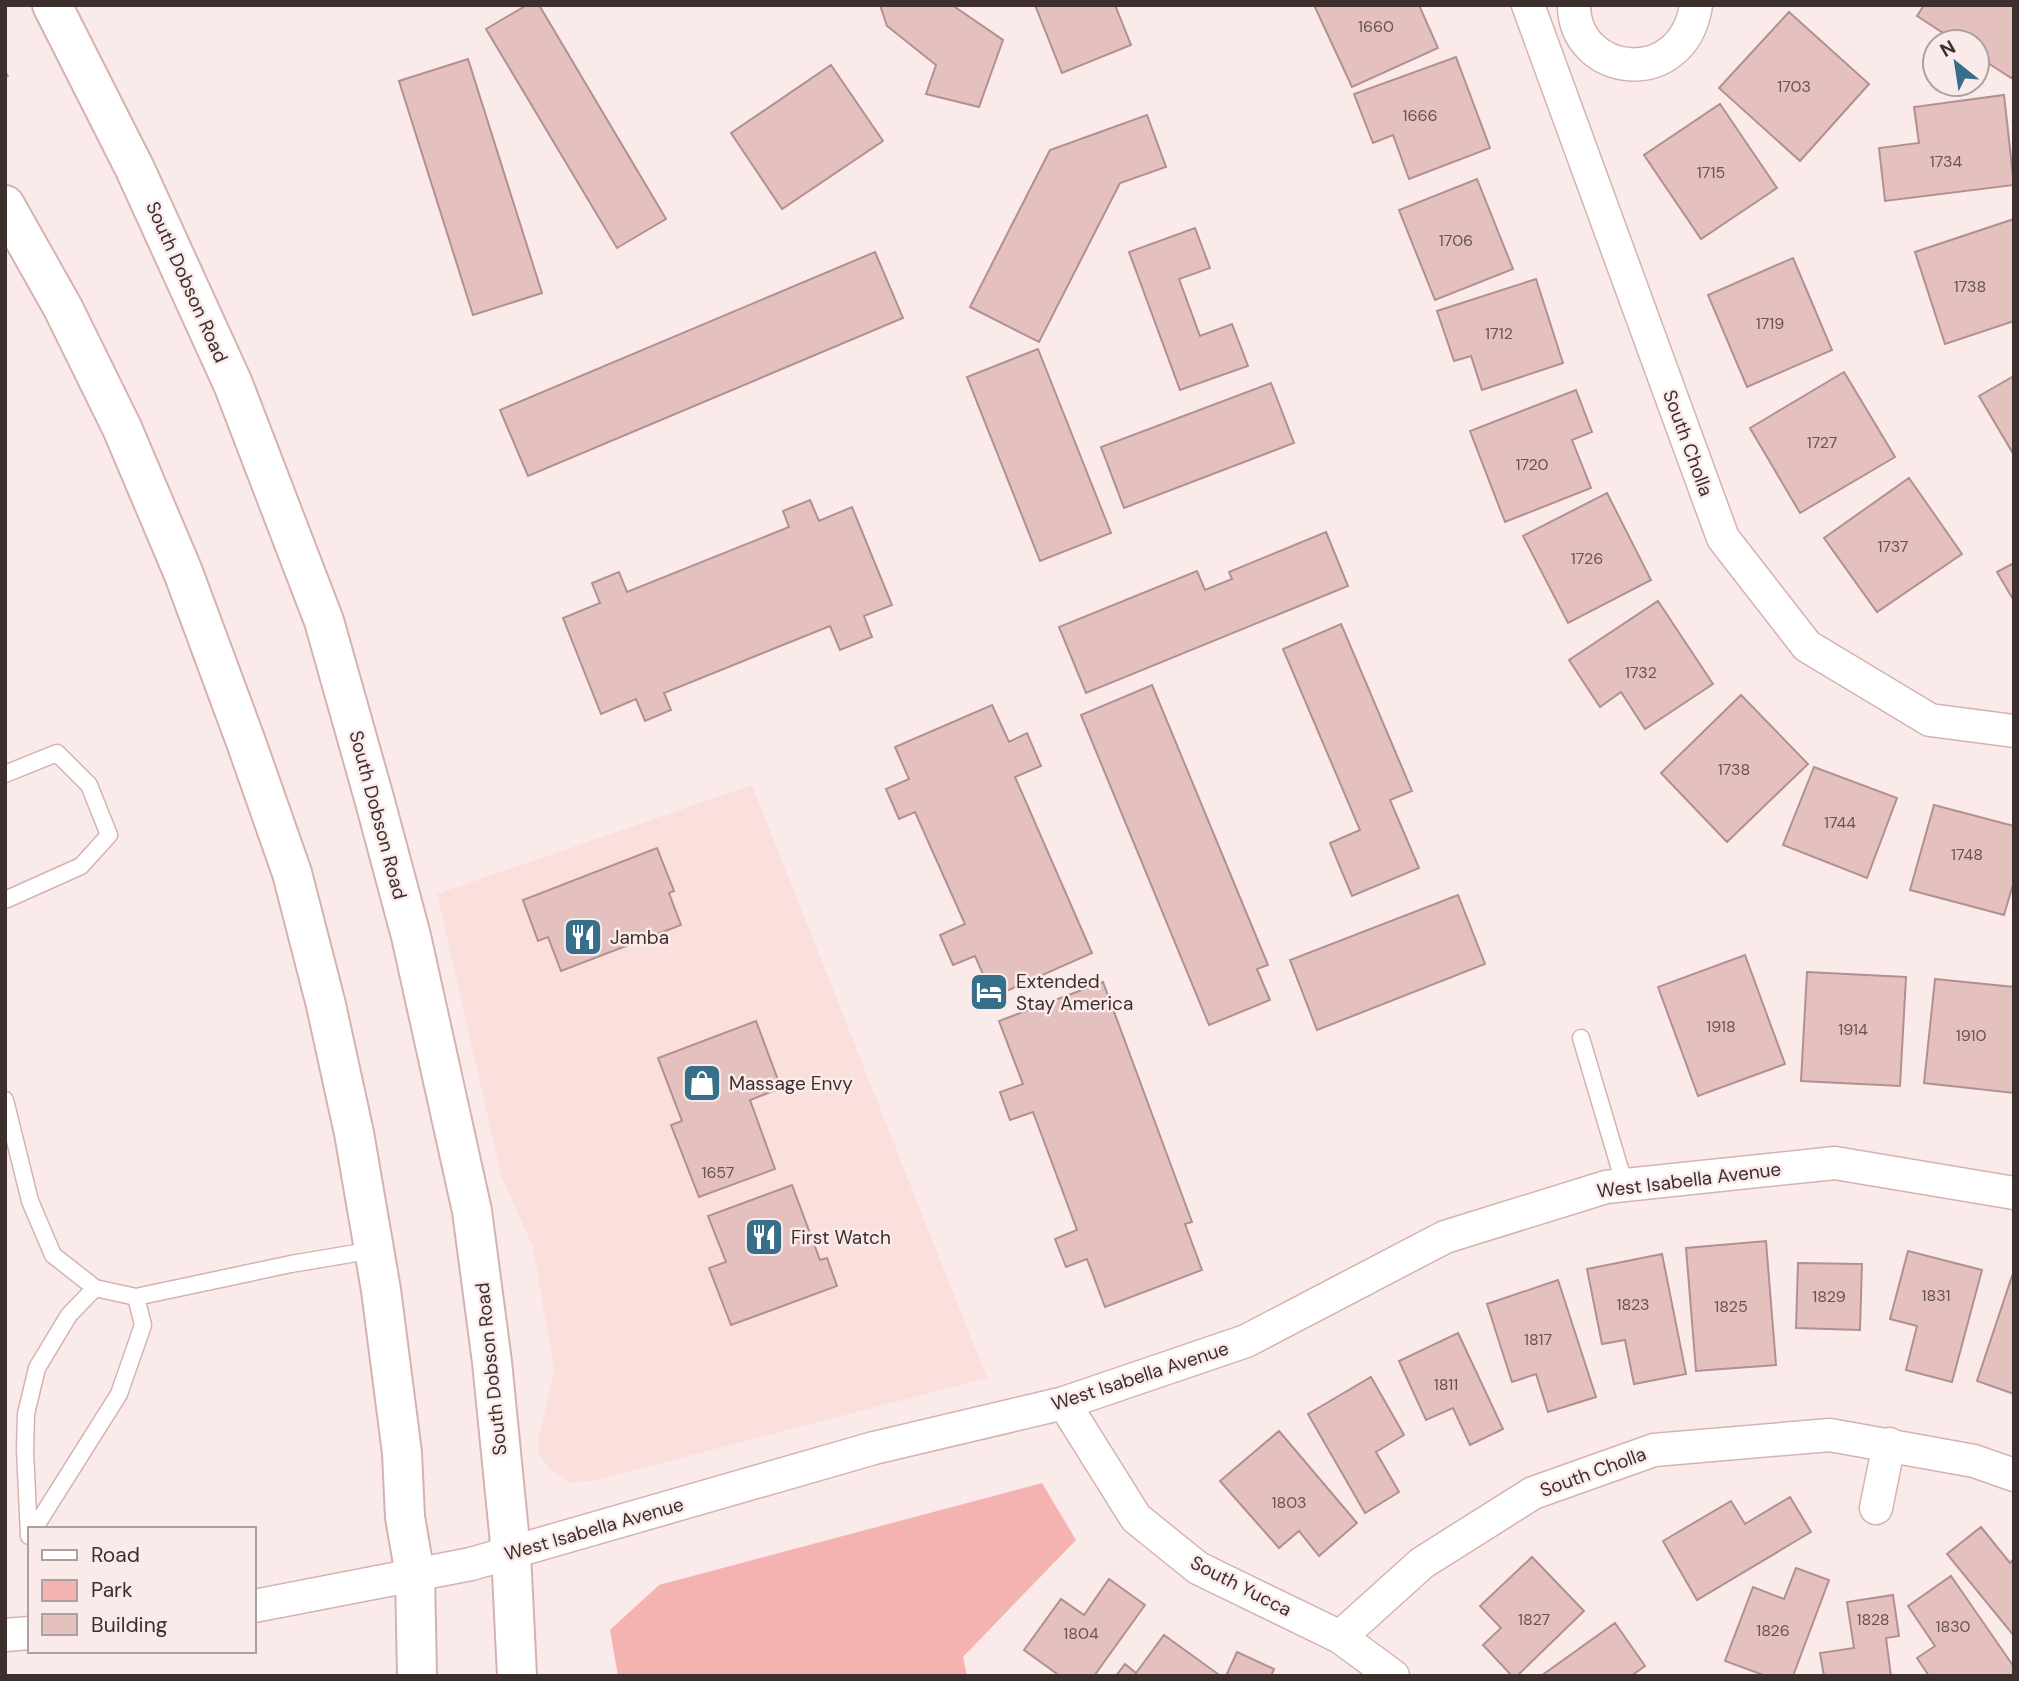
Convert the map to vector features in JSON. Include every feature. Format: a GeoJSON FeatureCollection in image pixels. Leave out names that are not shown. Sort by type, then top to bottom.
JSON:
{"type":"FeatureCollection","features":[{"type":"Feature","properties":{"kind":"main road","name":"South Dobson Road"},"geometry":{"type":"LineString","coordinates":[[52,5],[135,169],[233,384],[324,621],[411,936],[472,1212],[492,1362],[511,1553],[517,1676]]}},
{"type":"Feature","properties":{"kind":"main road"},"geometry":{"type":"LineString","coordinates":[[5,205],[63,308],[122,428],[183,572],[292,873],[323,992],[355,1133],[374,1250],[402,1453],[405,1517],[415,1575],[417,1676]]}},
{"type":"Feature","properties":{"kind":"street","name":"South Cholla"},"geometry":{"type":"LineString","coordinates":[[1528,5],[1723,538],[1807,646],[1930,720],[2014,731]]}},
{"type":"Feature","properties":{"kind":"street"},"geometry":{"type":"LineString","coordinates":[[1540,40],[1576,15],[1582,35],[1596,51],[1615,61],[1636,65],[1654,62],[1672,52],[1685,38],[1693,21],[1696,5]]}},
{"type":"Feature","properties":{"kind":"street","name":"West Isabella Avenue"},"geometry":{"type":"LineString","coordinates":[[256,1606],[471,1564],[874,1448],[1064,1403],[1246,1341],[1445,1237],[1606,1188],[1835,1163],[2014,1193]]}},
{"type":"Feature","properties":{"kind":"street","name":"South Yucca"},"geometry":{"type":"LineString","coordinates":[[1064,1403],[1136,1518],[1198,1568],[1340,1637],[1393,1676]]}},
{"type":"Feature","properties":{"kind":"street","name":"South Cholla"},"geometry":{"type":"LineString","coordinates":[[1340,1637],[1422,1563],[1533,1493],[1654,1450],[1830,1435],[1974,1461],[2014,1475]]}},
{"type":"Feature","properties":{"kind":"street"},"geometry":{"type":"LineString","coordinates":[[1877,1508],[1889,1444]]}},
{"type":"Feature","properties":{"kind":"street"},"geometry":{"type":"LineString","coordinates":[[5,1636],[28,1633]]}},
{"type":"Feature","properties":{"kind":"lane"},"geometry":{"type":"LineString","coordinates":[[5,775],[57,753],[89,785],[109,835],[81,866],[5,900]]}},
{"type":"Feature","properties":{"kind":"lane"},"geometry":{"type":"LineString","coordinates":[[1581,1038],[1625,1185]]}},
{"type":"Feature","properties":{"kind":"lane"},"geometry":{"type":"LineString","coordinates":[[5,1100],[30,1201],[53,1255],[95,1288],[136,1297],[291,1264],[374,1250]]}},
{"type":"Feature","properties":{"kind":"lane"},"geometry":{"type":"LineString","coordinates":[[29,1527],[26,1414],[37,1368],[69,1315],[95,1288]]}},
{"type":"Feature","properties":{"kind":"lane"},"geometry":{"type":"LineString","coordinates":[[35,1527],[119,1394],[143,1325],[136,1297]]}},
{"type":"Feature","properties":{"kind":"shaded area"},"geometry":{"type":"Polygon","coordinates":[[[752,785],[987,1378],[597,1480],[570,1483],[550,1469],[539,1454],[539,1436],[554,1370],[533,1247],[501,1175],[437,894],[752,785]]]}},
{"type":"Feature","properties":{"kind":"green space"},"geometry":{"type":"Polygon","coordinates":[[[1042,1483],[1076,1540],[963,1657],[967,1676],[618,1676],[610,1630],[659,1585],[1042,1483]]]}},
{"type":"Feature","properties":{"kind":"building"},"geometry":{"type":"Polygon","coordinates":[[[527,5],[539,5],[666,219],[617,248],[486,29],[527,5]]]}},
{"type":"Feature","properties":{"kind":"building"},"geometry":{"type":"Polygon","coordinates":[[[880,5],[952,5],[1003,40],[979,107],[926,94],[936,65],[887,26],[880,5]]]}},
{"type":"Feature","properties":{"kind":"building"},"geometry":{"type":"Polygon","coordinates":[[[1035,5],[1115,5],[1131,45],[1062,73],[1035,5]]]}},
{"type":"Feature","properties":{"kind":"building"},"geometry":{"type":"Polygon","coordinates":[[[1314,5],[1419,5],[1438,48],[1352,87],[1314,5]]]}},
{"type":"Feature","properties":{"kind":"building"},"geometry":{"type":"Polygon","coordinates":[[[1924,5],[2014,5],[2014,74],[2011,78],[1991,65],[1991,28],[1935,28],[1917,16],[1924,5]]]}},
{"type":"Feature","properties":{"kind":"building"},"geometry":{"type":"Polygon","coordinates":[[[1789,12],[1869,84],[1800,161],[1719,88],[1789,12]]]}},
{"type":"Feature","properties":{"kind":"building"},"geometry":{"type":"Polygon","coordinates":[[[1456,57],[1490,148],[1409,179],[1393,135],[1373,143],[1354,94],[1456,57]]]}},
{"type":"Feature","properties":{"kind":"building"},"geometry":{"type":"Polygon","coordinates":[[[468,59],[542,293],[473,315],[399,81],[468,59]]]}},
{"type":"Feature","properties":{"kind":"building"},"geometry":{"type":"Polygon","coordinates":[[[831,65],[883,141],[782,209],[731,133],[831,65]]]}},
{"type":"Feature","properties":{"kind":"building"},"geometry":{"type":"Polygon","coordinates":[[[2004,95],[2014,185],[1885,201],[1879,148],[1919,143],[1914,107],[2004,95]]]}},
{"type":"Feature","properties":{"kind":"building"},"geometry":{"type":"Polygon","coordinates":[[[1720,104],[1777,188],[1701,239],[1644,155],[1720,104]]]}},
{"type":"Feature","properties":{"kind":"building"},"geometry":{"type":"Polygon","coordinates":[[[1147,115],[1166,167],[1120,183],[1039,342],[970,307],[1050,150],[1147,115]]]}},
{"type":"Feature","properties":{"kind":"building"},"geometry":{"type":"Polygon","coordinates":[[[1477,179],[1513,269],[1435,300],[1399,210],[1477,179]]]}},
{"type":"Feature","properties":{"kind":"building"},"geometry":{"type":"Polygon","coordinates":[[[2014,219],[2014,321],[1945,344],[1915,252],[2014,219]]]}},
{"type":"Feature","properties":{"kind":"building"},"geometry":{"type":"Polygon","coordinates":[[[1195,228],[1210,268],[1179,279],[1200,336],[1232,324],[1248,366],[1180,390],[1129,252],[1195,228]]]}},
{"type":"Feature","properties":{"kind":"building"},"geometry":{"type":"Polygon","coordinates":[[[875,252],[903,318],[528,476],[500,410],[875,252]]]}},
{"type":"Feature","properties":{"kind":"building"},"geometry":{"type":"Polygon","coordinates":[[[1793,258],[1832,350],[1747,387],[1708,295],[1793,258]]]}},
{"type":"Feature","properties":{"kind":"building"},"geometry":{"type":"Polygon","coordinates":[[[1536,279],[1563,363],[1482,390],[1471,356],[1454,361],[1437,311],[1536,279]]]}},
{"type":"Feature","properties":{"kind":"building"},"geometry":{"type":"Polygon","coordinates":[[[1038,349],[1111,533],[1040,561],[967,377],[1038,349]]]}},
{"type":"Feature","properties":{"kind":"building"},"geometry":{"type":"Polygon","coordinates":[[[1844,372],[1895,457],[1800,513],[1750,428],[1844,372]]]}},
{"type":"Feature","properties":{"kind":"building"},"geometry":{"type":"Polygon","coordinates":[[[2014,376],[2014,455],[1979,396],[2014,376]]]}},
{"type":"Feature","properties":{"kind":"building"},"geometry":{"type":"Polygon","coordinates":[[[1271,383],[1294,443],[1124,508],[1101,447],[1271,383]]]}},
{"type":"Feature","properties":{"kind":"building"},"geometry":{"type":"Polygon","coordinates":[[[1576,390],[1592,432],[1572,440],[1591,488],[1505,522],[1470,431],[1576,390]]]}},
{"type":"Feature","properties":{"kind":"building"},"geometry":{"type":"Polygon","coordinates":[[[1909,478],[1962,554],[1877,612],[1824,538],[1909,478]]]}},
{"type":"Feature","properties":{"kind":"building"},"geometry":{"type":"Polygon","coordinates":[[[1607,493],[1651,580],[1568,623],[1523,536],[1607,493]]]}},
{"type":"Feature","properties":{"kind":"building"},"geometry":{"type":"Polygon","coordinates":[[[810,500],[819,521],[852,507],[892,605],[864,616],[872,637],[840,650],[830,626],[664,693],[671,710],[645,721],[636,699],[601,714],[563,618],[600,603],[592,583],[619,572],[627,592],[789,527],[783,511],[810,500]]]}},
{"type":"Feature","properties":{"kind":"building"},"geometry":{"type":"Polygon","coordinates":[[[1326,532],[1348,586],[1086,693],[1059,627],[1197,571],[1205,590],[1232,579],[1229,572],[1326,532]]]}},
{"type":"Feature","properties":{"kind":"building"},"geometry":{"type":"Polygon","coordinates":[[[2014,563],[2014,601],[1997,572],[2014,563]]]}},
{"type":"Feature","properties":{"kind":"building"},"geometry":{"type":"Polygon","coordinates":[[[1658,601],[1713,684],[1645,729],[1621,692],[1600,707],[1569,660],[1658,601]]]}},
{"type":"Feature","properties":{"kind":"building"},"geometry":{"type":"Polygon","coordinates":[[[1341,624],[1412,791],[1390,800],[1419,868],[1352,896],[1330,843],[1360,830],[1283,649],[1341,624]]]}},
{"type":"Feature","properties":{"kind":"building"},"geometry":{"type":"Polygon","coordinates":[[[1152,685],[1268,965],[1257,969],[1270,1000],[1209,1025],[1081,715],[1152,685]]]}},
{"type":"Feature","properties":{"kind":"building"},"geometry":{"type":"Polygon","coordinates":[[[1741,695],[1808,764],[1727,842],[1661,773],[1741,695]]]}},
{"type":"Feature","properties":{"kind":"building"},"geometry":{"type":"Polygon","coordinates":[[[992,705],[1009,742],[1027,733],[1041,766],[1015,777],[1092,953],[993,997],[975,956],[953,965],[940,935],[965,924],[915,812],[899,819],[886,789],[909,779],[895,747],[992,705]]]}},
{"type":"Feature","properties":{"kind":"building"},"geometry":{"type":"Polygon","coordinates":[[[1814,767],[1897,798],[1867,878],[1783,845],[1814,767]]]}},
{"type":"Feature","properties":{"kind":"building"},"geometry":{"type":"Polygon","coordinates":[[[1934,805],[2014,826],[2014,881],[2004,915],[1910,890],[1934,805]]]}},
{"type":"Feature","properties":{"kind":"building"},"geometry":{"type":"Polygon","coordinates":[[[657,848],[674,891],[669,893],[681,925],[561,971],[548,937],[538,941],[523,900],[657,848]]]}},
{"type":"Feature","properties":{"kind":"building"},"geometry":{"type":"Polygon","coordinates":[[[1458,895],[1485,964],[1317,1030],[1290,960],[1458,895]]]}},
{"type":"Feature","properties":{"kind":"building"},"geometry":{"type":"Polygon","coordinates":[[[1745,955],[1785,1064],[1698,1096],[1658,987],[1745,955]]]}},
{"type":"Feature","properties":{"kind":"building"},"geometry":{"type":"Polygon","coordinates":[[[1807,972],[1906,977],[1900,1086],[1801,1081],[1807,972]]]}},
{"type":"Feature","properties":{"kind":"building"},"geometry":{"type":"Polygon","coordinates":[[[1935,979],[2014,987],[2014,1093],[1924,1083],[1935,979]]]}},
{"type":"Feature","properties":{"kind":"building"},"geometry":{"type":"Polygon","coordinates":[[[1103,982],[1192,1222],[1185,1224],[1202,1270],[1105,1307],[1087,1259],[1066,1267],[1055,1239],[1077,1230],[1033,1112],[1010,1120],[1000,1092],[1023,1084],[999,1021],[1103,982]]]}},
{"type":"Feature","properties":{"kind":"building"},"geometry":{"type":"Polygon","coordinates":[[[756,1021],[781,1088],[750,1100],[775,1169],[699,1197],[671,1125],[682,1121],[658,1058],[756,1021]]]}},
{"type":"Feature","properties":{"kind":"building","name":"First Watch"},"geometry":{"type":"Polygon","coordinates":[[[792,1185],[820,1260],[827,1258],[837,1286],[731,1325],[709,1268],[726,1262],[708,1216],[792,1185]]]}},
{"type":"Feature","properties":{"kind":"building"},"geometry":{"type":"Polygon","coordinates":[[[1766,1241],[1776,1365],[1696,1371],[1686,1248],[1766,1241]]]}},
{"type":"Feature","properties":{"kind":"building"},"geometry":{"type":"Polygon","coordinates":[[[1908,1251],[1982,1270],[1952,1382],[1906,1370],[1917,1326],[1890,1319],[1908,1251]]]}},
{"type":"Feature","properties":{"kind":"building"},"geometry":{"type":"Polygon","coordinates":[[[1662,1254],[1686,1374],[1634,1384],[1625,1340],[1602,1344],[1587,1269],[1662,1254]]]}},
{"type":"Feature","properties":{"kind":"building"},"geometry":{"type":"Polygon","coordinates":[[[1798,1263],[1862,1264],[1860,1330],[1796,1328],[1798,1263]]]}},
{"type":"Feature","properties":{"kind":"building"},"geometry":{"type":"Polygon","coordinates":[[[2014,1276],[2014,1394],[1977,1381],[2014,1276]]]}},
{"type":"Feature","properties":{"kind":"building"},"geometry":{"type":"Polygon","coordinates":[[[1558,1280],[1596,1397],[1548,1412],[1536,1374],[1512,1382],[1487,1304],[1558,1280]]]}},
{"type":"Feature","properties":{"kind":"building"},"geometry":{"type":"Polygon","coordinates":[[[1458,1333],[1503,1429],[1470,1445],[1453,1408],[1426,1420],[1399,1361],[1458,1333]]]}},
{"type":"Feature","properties":{"kind":"building"},"geometry":{"type":"Polygon","coordinates":[[[1371,1377],[1404,1435],[1376,1452],[1399,1492],[1365,1513],[1308,1414],[1371,1377]]]}},
{"type":"Feature","properties":{"kind":"building"},"geometry":{"type":"Polygon","coordinates":[[[1279,1431],[1357,1523],[1319,1556],[1299,1531],[1279,1548],[1220,1481],[1279,1431]]]}},
{"type":"Feature","properties":{"kind":"building"},"geometry":{"type":"Polygon","coordinates":[[[1790,1497],[1811,1532],[1697,1600],[1663,1541],[1731,1501],[1745,1524],[1790,1497]]]}},
{"type":"Feature","properties":{"kind":"building"},"geometry":{"type":"Polygon","coordinates":[[[1981,1527],[2010,1563],[2014,1559],[2014,1636],[1947,1554],[1981,1527]]]}},
{"type":"Feature","properties":{"kind":"building"},"geometry":{"type":"Polygon","coordinates":[[[1532,1557],[1584,1611],[1517,1676],[1512,1676],[1483,1645],[1501,1628],[1480,1606],[1532,1557]]]}},
{"type":"Feature","properties":{"kind":"building"},"geometry":{"type":"Polygon","coordinates":[[[1796,1568],[1829,1580],[1793,1676],[1766,1676],[1725,1661],[1753,1587],[1784,1599],[1796,1568]]]}},
{"type":"Feature","properties":{"kind":"building"},"geometry":{"type":"Polygon","coordinates":[[[1951,1576],[2014,1667],[2014,1673],[2009,1676],[1929,1676],[1917,1658],[1935,1646],[1908,1606],[1951,1576]]]}},
{"type":"Feature","properties":{"kind":"building"},"geometry":{"type":"Polygon","coordinates":[[[1109,1579],[1145,1605],[1094,1676],[1060,1676],[1024,1650],[1061,1599],[1084,1615],[1109,1579]]]}},
{"type":"Feature","properties":{"kind":"building"},"geometry":{"type":"Polygon","coordinates":[[[1893,1595],[1899,1636],[1886,1638],[1891,1676],[1824,1676],[1820,1653],[1854,1648],[1847,1602],[1893,1595]]]}},
{"type":"Feature","properties":{"kind":"building"},"geometry":{"type":"Polygon","coordinates":[[[1615,1623],[1645,1666],[1631,1676],[1541,1676],[1615,1623]]]}},
{"type":"Feature","properties":{"kind":"building"},"geometry":{"type":"Polygon","coordinates":[[[1164,1635],[1218,1674],[1116,1676],[1125,1664],[1136,1673],[1164,1635]]]}},
{"type":"Feature","properties":{"kind":"building"},"geometry":{"type":"Polygon","coordinates":[[[1237,1652],[1274,1669],[1271,1676],[1226,1676],[1237,1652]]]}},
{"type":"Feature","properties":{"kind":"place","name":"Jamba"},"geometry":{"type":"Point","coordinates":[583,937]}},
{"type":"Feature","properties":{"kind":"place","name":"Extended Stay America"},"geometry":{"type":"Point","coordinates":[989,992]}},
{"type":"Feature","properties":{"kind":"place","name":"Massage Envy"},"geometry":{"type":"Point","coordinates":[702,1083]}},
{"type":"Feature","properties":{"kind":"place","name":"First Watch"},"geometry":{"type":"Point","coordinates":[764,1237]}}]}
